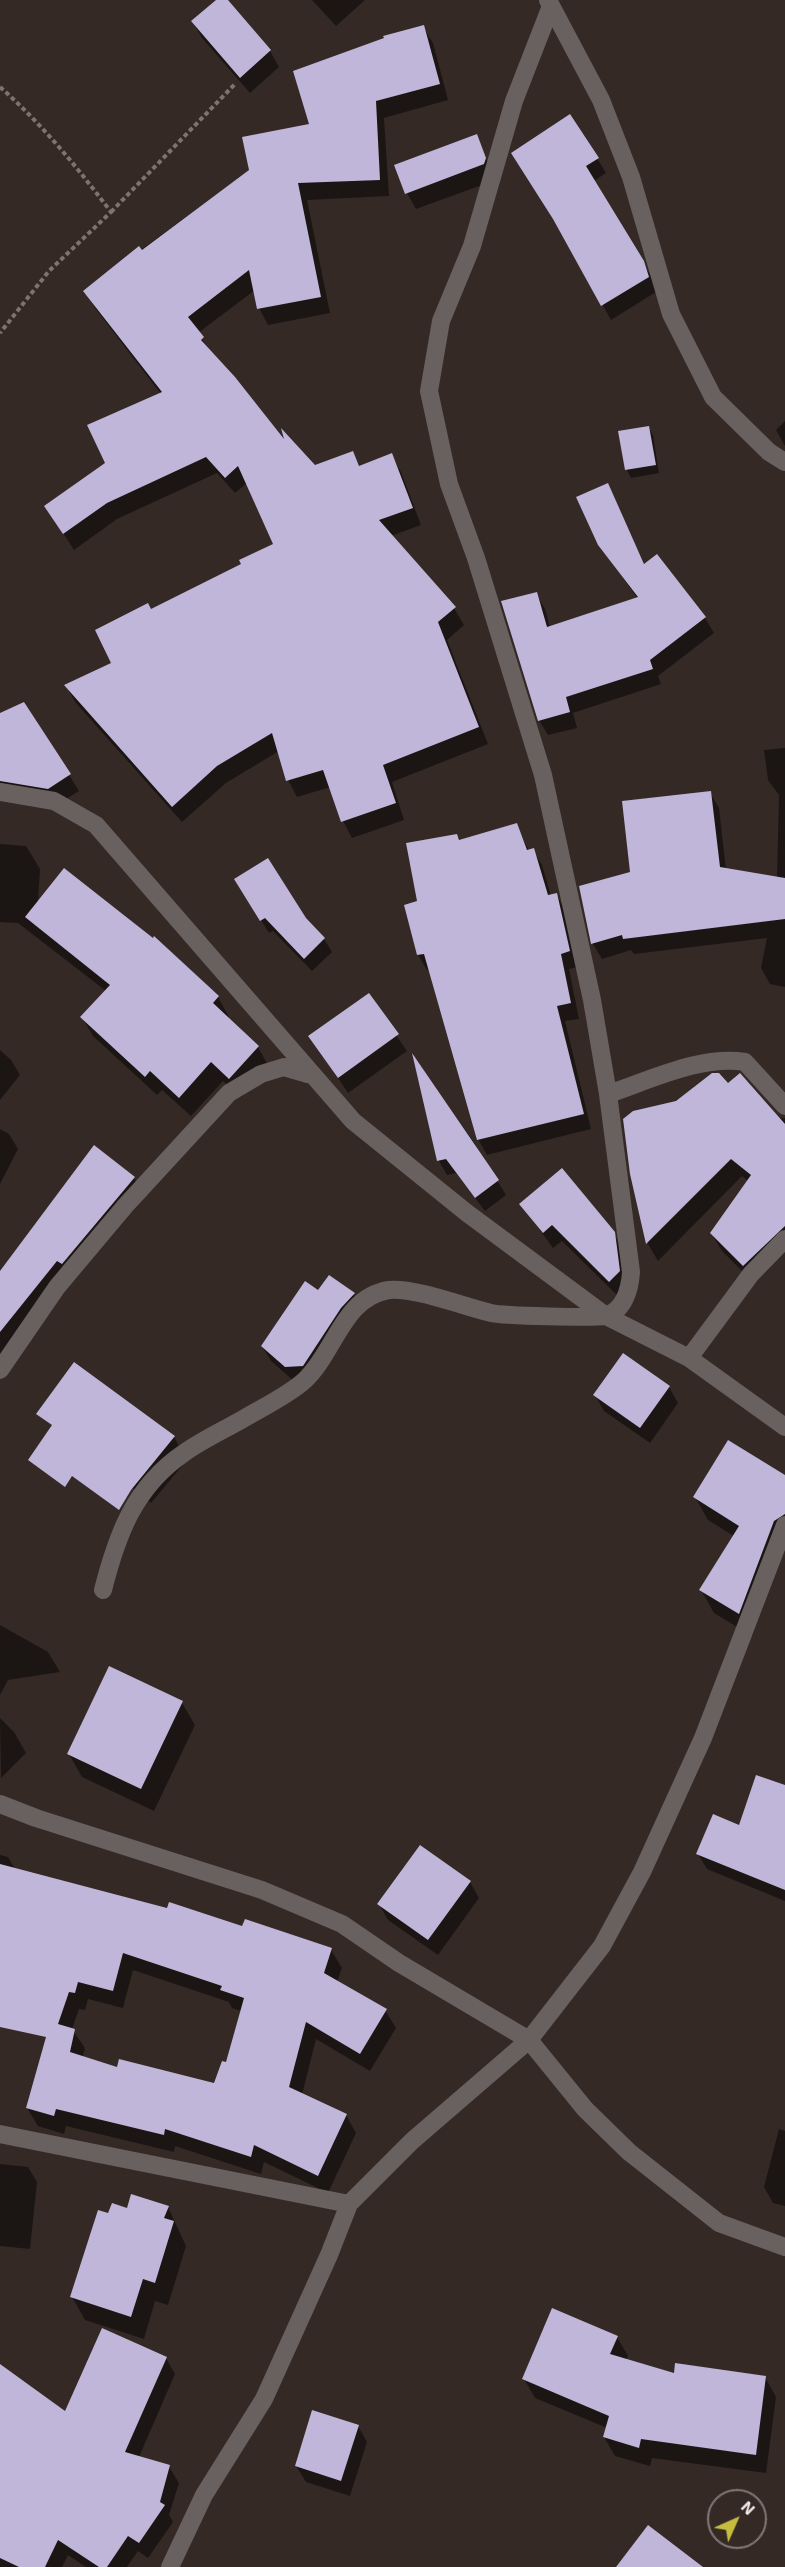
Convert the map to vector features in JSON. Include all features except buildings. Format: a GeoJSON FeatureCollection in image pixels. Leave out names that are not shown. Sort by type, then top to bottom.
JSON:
{"type":"FeatureCollection","features":[{"type":"Feature","properties":{"kind":"street"},"geometry":{"type":"LineString","coordinates":[[549,3],[601,100],[631,177],[671,314],[713,397],[769,452],[785,462]]}},
{"type":"Feature","properties":{"kind":"street"},"geometry":{"type":"LineString","coordinates":[[103,1590],[116,1541],[132,1509],[151,1483],[184,1453],[305,1380],[355,1307],[374,1293],[393,1290],[415,1293],[495,1314],[606,1316],[622,1303],[630,1290],[631,1272],[608,1094],[592,1000],[543,775],[477,558],[449,484],[429,391],[441,321],[472,246],[514,101],[549,3]]}},
{"type":"Feature","properties":{"kind":"street"},"geometry":{"type":"LineString","coordinates":[[0,792],[54,801],[96,825],[237,985],[309,1074],[353,1121],[467,1213],[606,1316],[689,1358],[785,1427]]}},
{"type":"Feature","properties":{"kind":"street"},"geometry":{"type":"LineString","coordinates":[[608,1094],[694,1066],[726,1059],[745,1062],[785,1106]]}},
{"type":"Feature","properties":{"kind":"street"},"geometry":{"type":"LineString","coordinates":[[0,1370],[57,1287],[126,1205],[229,1093],[261,1074],[284,1067],[309,1074]]}},
{"type":"Feature","properties":{"kind":"street"},"geometry":{"type":"LineString","coordinates":[[689,1358],[751,1274],[785,1239]]}},
{"type":"Feature","properties":{"kind":"street"},"geometry":{"type":"LineString","coordinates":[[170,2567],[204,2495],[264,2399],[329,2255],[349,2204],[412,2141],[529,2040],[602,1946],[642,1872],[703,1738],[785,1525]]}},
{"type":"Feature","properties":{"kind":"street"},"geometry":{"type":"LineString","coordinates":[[0,1804],[36,1818],[262,1890],[342,1924],[399,1964],[529,2040],[585,2109],[628,2152],[719,2223],[785,2247]]}},
{"type":"Feature","properties":{"kind":"street"},"geometry":{"type":"LineString","coordinates":[[0,2134],[349,2204]]}},
{"type":"Feature","properties":{"kind":"path"},"geometry":{"type":"LineString","coordinates":[[0,333],[49,271],[111,212],[235,84]]}},
{"type":"Feature","properties":{"kind":"path"},"geometry":{"type":"LineString","coordinates":[[0,87],[26,111],[82,173],[111,212]]}}]}
